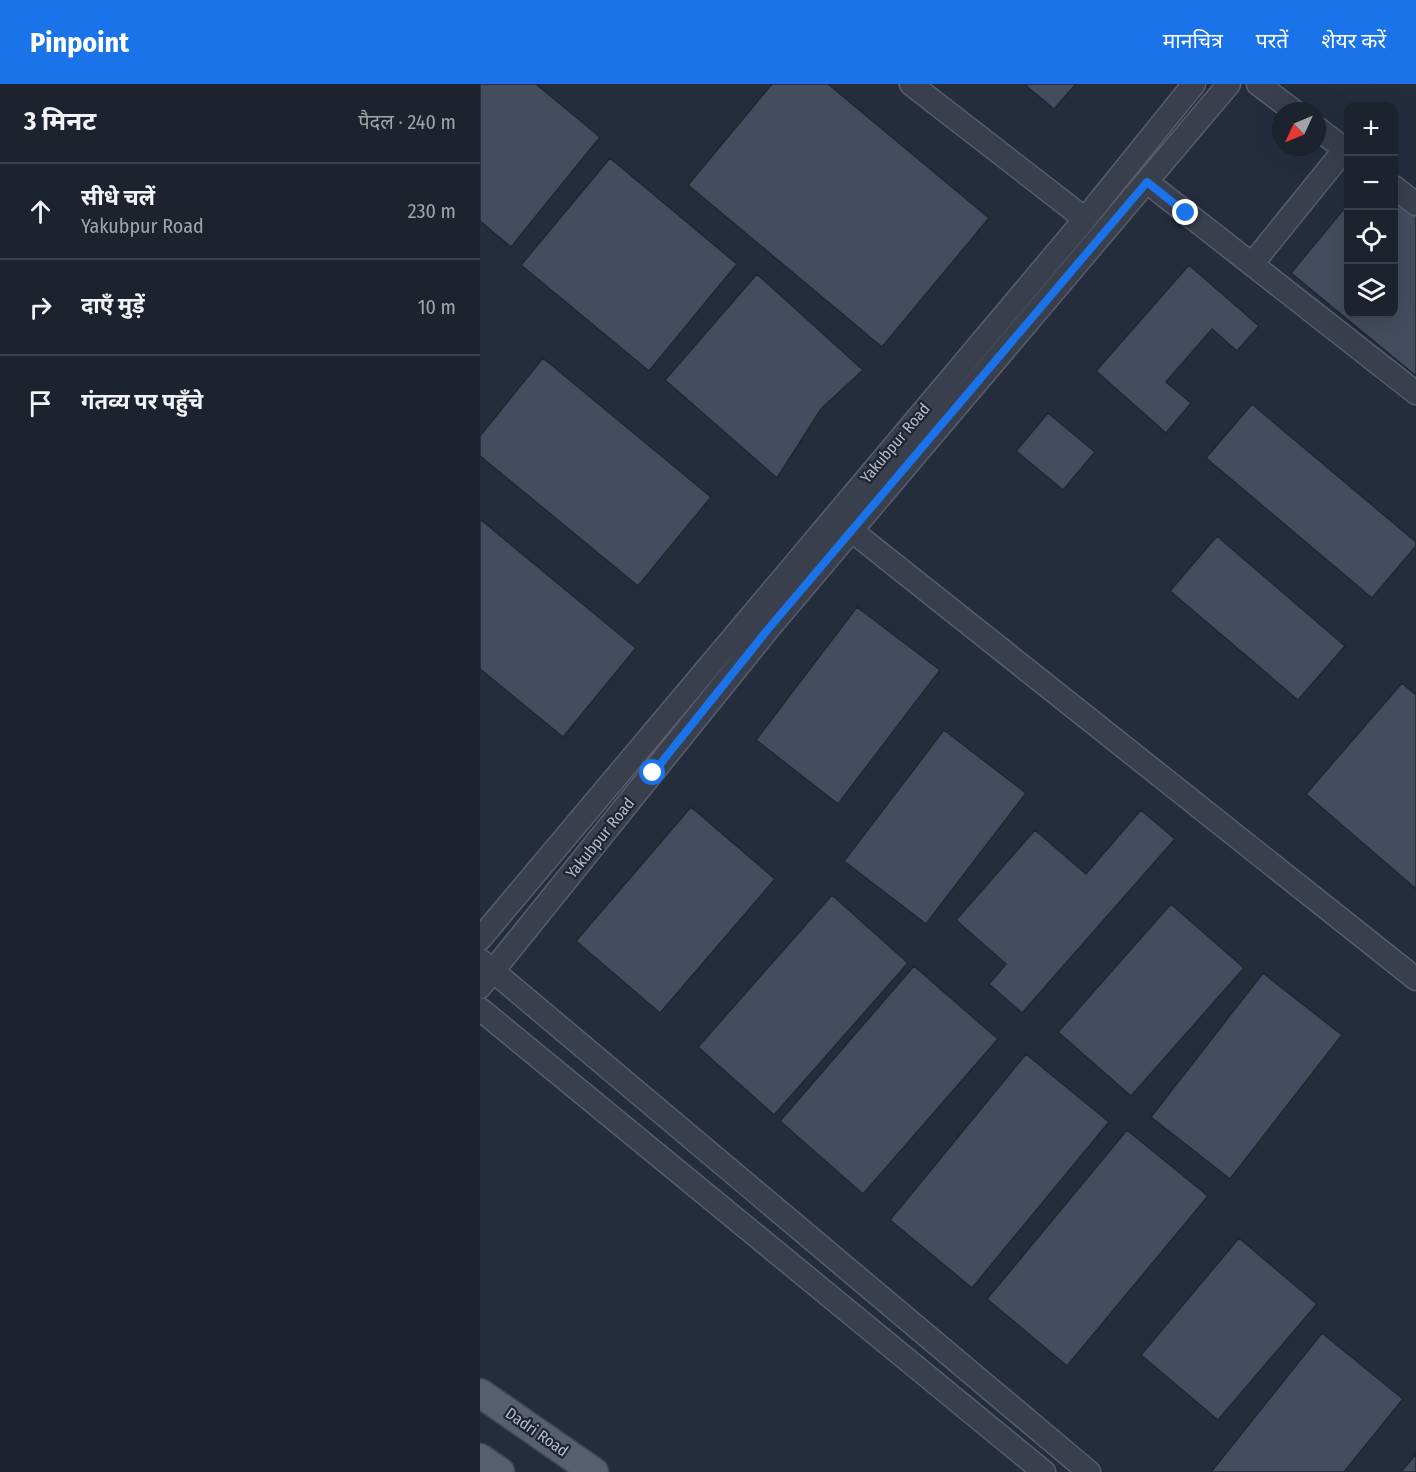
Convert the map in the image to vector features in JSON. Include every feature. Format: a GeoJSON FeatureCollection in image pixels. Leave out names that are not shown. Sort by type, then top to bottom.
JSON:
{"type":"FeatureCollection","features":[{"type":"Feature","properties":{"kind":"main road","name":"Dadri Road"},"geometry":{"type":"LineString","coordinates":[[480,1393],[594,1472]]}},
{"type":"Feature","properties":{"kind":"main road"},"geometry":{"type":"LineString","coordinates":[[480,1458],[500,1472]]}},
{"type":"Feature","properties":{"kind":"street"},"geometry":{"type":"LineString","coordinates":[[911,84],[1085,219]]}},
{"type":"Feature","properties":{"kind":"street","name":"Yakubpur Road"},"geometry":{"type":"LineString","coordinates":[[480,939],[1085,219],[1194,84]]}},
{"type":"Feature","properties":{"kind":"street","name":"Yakubpur Road"},"geometry":{"type":"LineString","coordinates":[[484,972],[769,628],[1230,84]]}},
{"type":"Feature","properties":{"kind":"street"},"geometry":{"type":"LineString","coordinates":[[1258,84],[1282,102]]}},
{"type":"Feature","properties":{"kind":"street"},"geometry":{"type":"LineString","coordinates":[[1326,135],[1344,149]]}},
{"type":"Feature","properties":{"kind":"street"},"geometry":{"type":"LineString","coordinates":[[1252,264],[1344,155]]}},
{"type":"Feature","properties":{"kind":"street"},"geometry":{"type":"LineString","coordinates":[[1147,182],[1416,393]]}},
{"type":"Feature","properties":{"kind":"street"},"geometry":{"type":"LineString","coordinates":[[1398,190],[1416,204]]}},
{"type":"Feature","properties":{"kind":"street"},"geometry":{"type":"LineString","coordinates":[[833,517],[1416,979]]}},
{"type":"Feature","properties":{"kind":"street"},"geometry":{"type":"LineString","coordinates":[[484,972],[1089,1472]]}},
{"type":"Feature","properties":{"kind":"street"},"geometry":{"type":"LineString","coordinates":[[480,1009],[1044,1472]]}},
{"type":"Feature","properties":{"kind":"building"},"geometry":{"type":"Polygon","coordinates":[[[480,84],[536,84],[600,137],[511,247],[480,221],[480,84]]]}},
{"type":"Feature","properties":{"kind":"building"},"geometry":{"type":"Polygon","coordinates":[[[772,84],[828,84],[989,218],[882,347],[688,185],[772,84]]]}},
{"type":"Feature","properties":{"kind":"building"},"geometry":{"type":"Polygon","coordinates":[[[1024,84],[1076,84],[1054,109],[1024,84]]]}},
{"type":"Feature","properties":{"kind":"building"},"geometry":{"type":"Polygon","coordinates":[[[610,158],[737,264],[649,371],[521,265],[610,158]]]}},
{"type":"Feature","properties":{"kind":"building"},"geometry":{"type":"Polygon","coordinates":[[[1398,197],[1416,212],[1416,376],[1346,318],[1398,318],[1398,197]]]}},
{"type":"Feature","properties":{"kind":"building"},"geometry":{"type":"Polygon","coordinates":[[[1344,209],[1344,317],[1291,273],[1344,209]]]}},
{"type":"Feature","properties":{"kind":"building"},"geometry":{"type":"Polygon","coordinates":[[[1189,265],[1259,326],[1237,351],[1212,329],[1166,382],[1191,403],[1166,433],[1096,371],[1189,265]]]}},
{"type":"Feature","properties":{"kind":"building"},"geometry":{"type":"Polygon","coordinates":[[[757,274],[863,370],[821,409],[777,478],[665,380],[757,274]]]}},
{"type":"Feature","properties":{"kind":"building"},"geometry":{"type":"Polygon","coordinates":[[[543,358],[711,497],[638,586],[480,456],[480,436],[543,358]]]}},
{"type":"Feature","properties":{"kind":"building"},"geometry":{"type":"Polygon","coordinates":[[[1252,404],[1416,542],[1416,546],[1372,598],[1206,458],[1252,404]]]}},
{"type":"Feature","properties":{"kind":"building"},"geometry":{"type":"Polygon","coordinates":[[[1048,413],[1095,452],[1063,490],[1016,451],[1048,413]]]}},
{"type":"Feature","properties":{"kind":"building"},"geometry":{"type":"Polygon","coordinates":[[[480,519],[636,648],[563,737],[480,669],[480,519]]]}},
{"type":"Feature","properties":{"kind":"building"},"geometry":{"type":"Polygon","coordinates":[[[1217,536],[1345,646],[1298,700],[1170,591],[1217,536]]]}},
{"type":"Feature","properties":{"kind":"building"},"geometry":{"type":"Polygon","coordinates":[[[857,607],[940,670],[838,804],[756,740],[857,607]]]}},
{"type":"Feature","properties":{"kind":"building"},"geometry":{"type":"Polygon","coordinates":[[[1402,683],[1416,695],[1416,889],[1306,794],[1402,683]]]}},
{"type":"Feature","properties":{"kind":"building"},"geometry":{"type":"Polygon","coordinates":[[[944,730],[1026,793],[926,924],[844,861],[944,730]]]}},
{"type":"Feature","properties":{"kind":"building"},"geometry":{"type":"Polygon","coordinates":[[[691,807],[775,879],[660,1013],[576,941],[691,807]]]}},
{"type":"Feature","properties":{"kind":"building"},"geometry":{"type":"Polygon","coordinates":[[[1141,810],[1175,839],[1022,1013],[989,984],[1006,964],[956,920],[1035,830],[1086,874],[1141,810]]]}},
{"type":"Feature","properties":{"kind":"building"},"geometry":{"type":"Polygon","coordinates":[[[832,895],[908,963],[774,1115],[698,1047],[832,895]]]}},
{"type":"Feature","properties":{"kind":"building"},"geometry":{"type":"Polygon","coordinates":[[[1171,904],[1244,968],[1131,1096],[1058,1032],[1171,904]]]}},
{"type":"Feature","properties":{"kind":"building"},"geometry":{"type":"Polygon","coordinates":[[[914,966],[998,1039],[863,1194],[780,1121],[914,966]]]}},
{"type":"Feature","properties":{"kind":"building"},"geometry":{"type":"Polygon","coordinates":[[[1263,973],[1342,1035],[1230,1179],[1151,1117],[1263,973]]]}},
{"type":"Feature","properties":{"kind":"building"},"geometry":{"type":"Polygon","coordinates":[[[1026,1054],[1109,1122],[972,1288],[890,1220],[1026,1054]]]}},
{"type":"Feature","properties":{"kind":"building"},"geometry":{"type":"Polygon","coordinates":[[[1127,1130],[1208,1196],[1067,1366],[987,1299],[1127,1130]]]}},
{"type":"Feature","properties":{"kind":"building"},"geometry":{"type":"Polygon","coordinates":[[[1239,1238],[1317,1304],[1218,1420],[1141,1355],[1239,1238]]]}},
{"type":"Feature","properties":{"kind":"building"},"geometry":{"type":"Polygon","coordinates":[[[1322,1333],[1403,1399],[1344,1472],[1211,1472],[1322,1333]]]}},
{"type":"Feature","properties":{"kind":"building"},"geometry":{"type":"Polygon","coordinates":[[[1416,1454],[1416,1472],[1401,1472],[1416,1454]]]}},
{"type":"Feature","properties":{"kind":"route"},"geometry":{"type":"LineString","coordinates":[[653,773],[769,628],[1147,182],[1186,213]]}}]}
